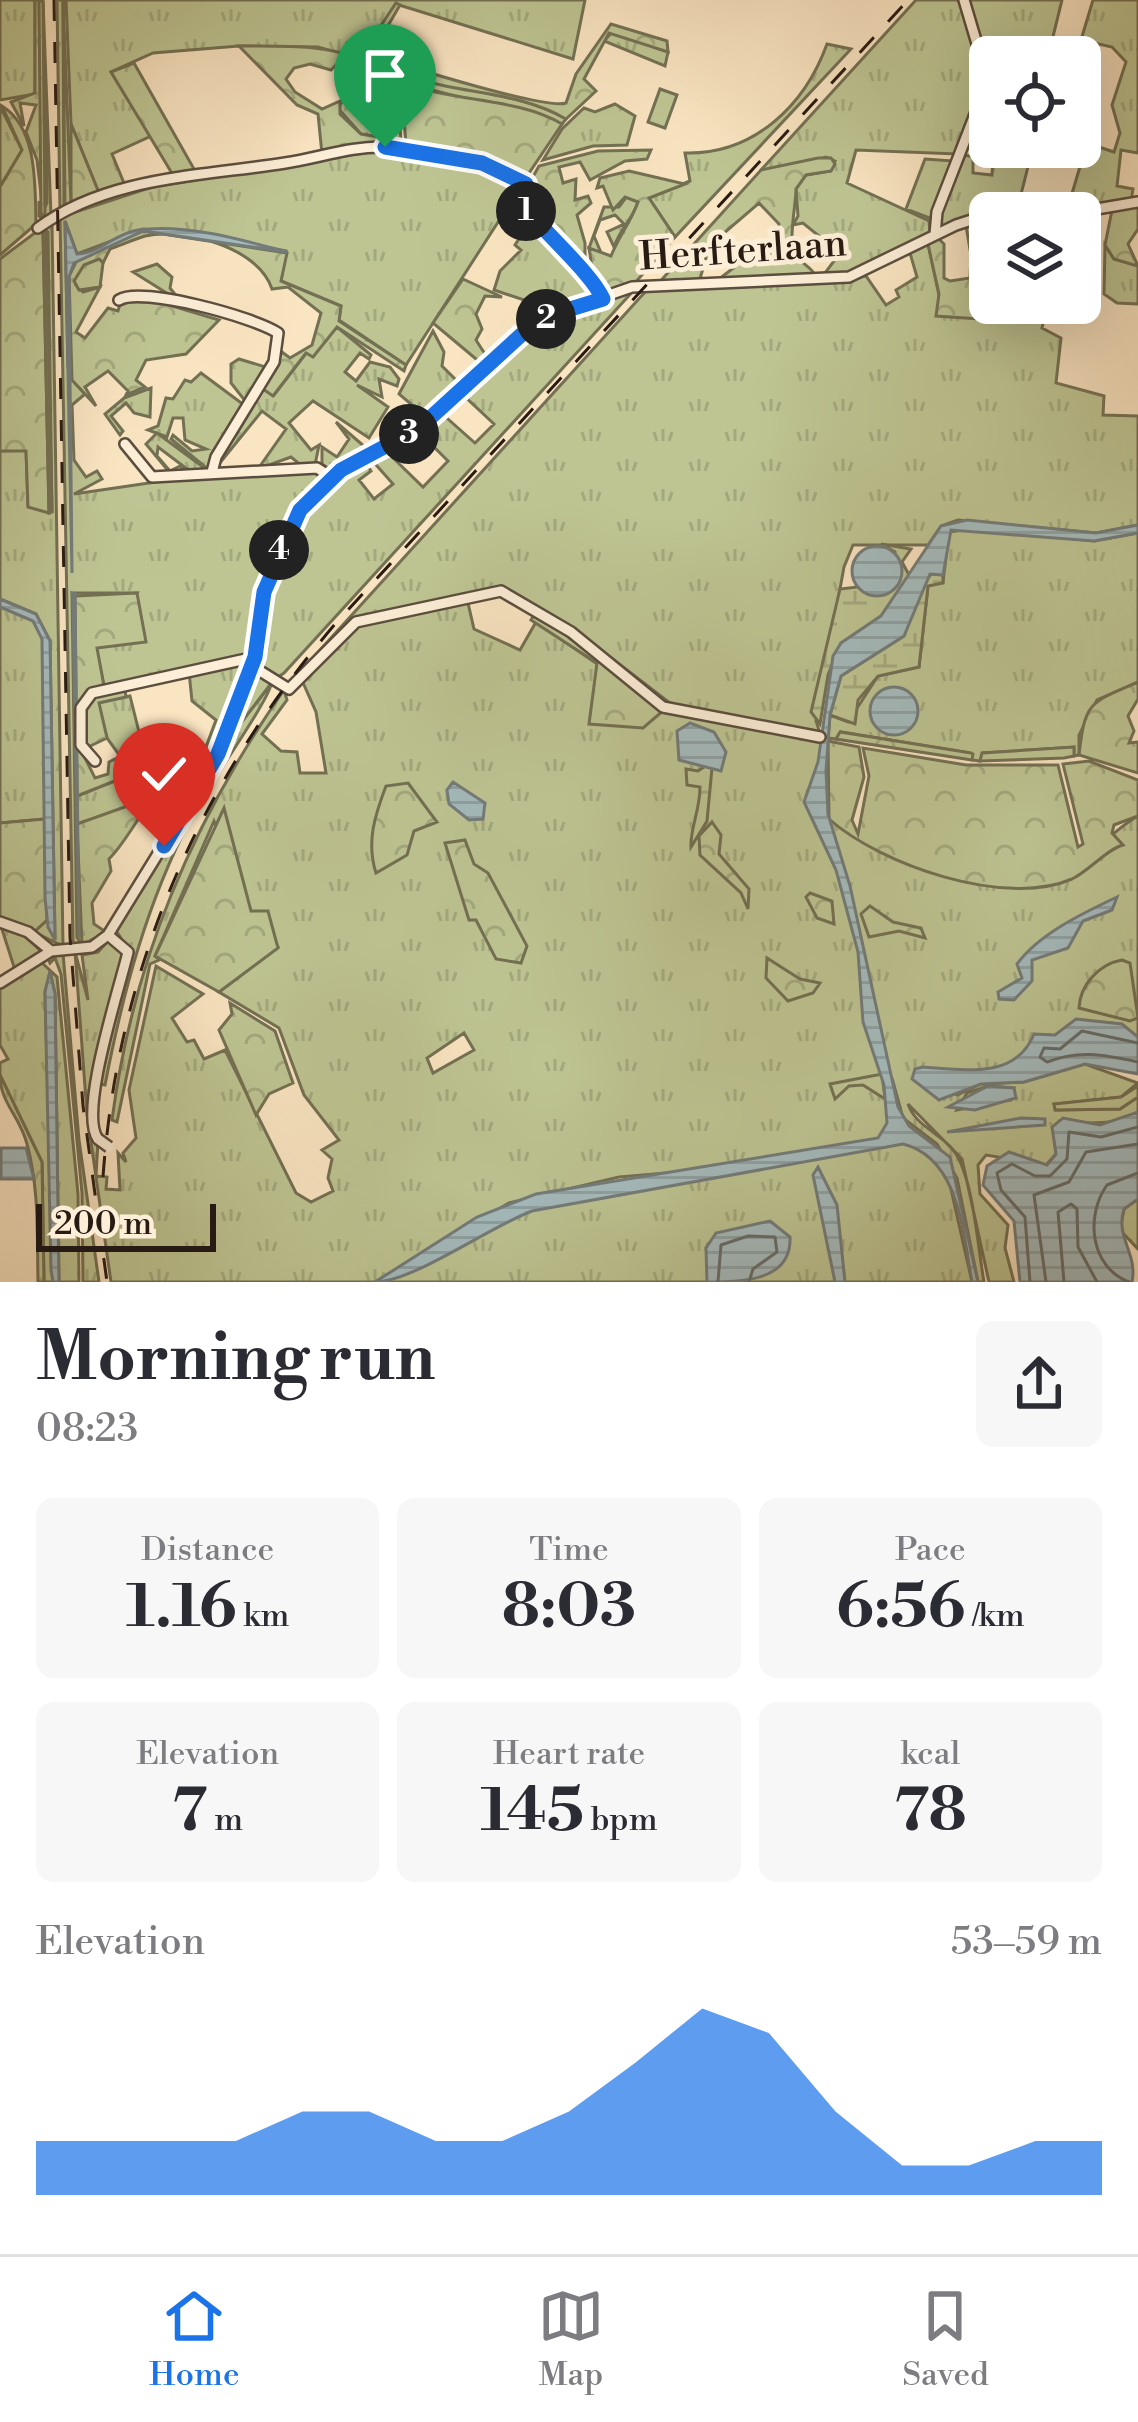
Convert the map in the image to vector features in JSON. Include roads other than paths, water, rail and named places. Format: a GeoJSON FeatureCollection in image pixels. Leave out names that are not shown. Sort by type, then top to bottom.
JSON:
{"type":"FeatureCollection","features":[{"type":"Feature","properties":{"kind":"street"},"geometry":{"type":"LineString","coordinates":[[935,236],[937,212],[988,81],[964,0]]}},
{"type":"Feature","properties":{"kind":"street"},"geometry":{"type":"LineString","coordinates":[[38,228],[129,189],[196,172],[375,147],[415,149],[482,163],[526,184],[518,199],[565,257],[594,280],[603,299]]}},
{"type":"Feature","properties":{"kind":"street","name":"Herfterlaan"},"geometry":{"type":"LineString","coordinates":[[1101,208],[1138,202]]}},
{"type":"Feature","properties":{"kind":"street","name":"Herfterlaan"},"geometry":{"type":"LineString","coordinates":[[108,934],[211,769],[253,662],[264,592],[281,545],[300,510],[331,476],[418,429],[541,322],[635,287],[849,278],[969,223]]}},
{"type":"Feature","properties":{"kind":"street"},"geometry":{"type":"LineString","coordinates":[[119,300],[137,294],[232,314],[278,333],[274,362],[216,457],[212,472]]}},
{"type":"Feature","properties":{"kind":"street"},"geometry":{"type":"LineString","coordinates":[[124,444],[152,477],[317,468],[331,476]]}},
{"type":"Feature","properties":{"kind":"street"},"geometry":{"type":"LineString","coordinates":[[95,761],[81,745],[81,708],[92,694],[253,662],[289,688],[356,622],[501,591],[571,632],[663,707],[820,737]]}},
{"type":"Feature","properties":{"kind":"street"},"geometry":{"type":"LineString","coordinates":[[0,922],[28,932],[52,951]]}},
{"type":"Feature","properties":{"kind":"street"},"geometry":{"type":"LineString","coordinates":[[0,983],[52,951],[92,947],[108,934],[128,952],[102,1058],[92,1128],[98,1139],[115,1149]]}},
{"type":"Feature","properties":{"kind":"water"},"geometry":{"type":"Polygon","coordinates":[[[65,221],[77,254],[130,232],[156,228],[213,234],[287,252],[143,231],[74,263],[69,277],[72,573],[65,221]]]}},
{"type":"Feature","properties":{"kind":"water"},"geometry":{"type":"Polygon","coordinates":[[[967,520],[1096,533],[1138,525],[1138,533],[1094,541],[951,530],[943,575],[930,574],[904,636],[841,676],[830,715],[828,814],[850,886],[898,1107],[909,1126],[950,1157],[978,1282],[972,1282],[948,1181],[922,1152],[903,1144],[532,1211],[430,1264],[375,1282],[477,1217],[536,1194],[878,1138],[887,1123],[884,1085],[863,1022],[858,952],[836,870],[804,802],[818,762],[833,656],[841,643],[881,616],[941,526],[967,520]]]}},
{"type":"Feature","properties":{"kind":"water"},"geometry":{"type":"Polygon","coordinates":[[[877,546],[895,553],[902,571],[895,589],[877,596],[859,589],[852,571],[859,553],[877,546]]]}},
{"type":"Feature","properties":{"kind":"water"},"geometry":{"type":"Polygon","coordinates":[[[75,594],[79,938],[73,599],[75,594]]]}},
{"type":"Feature","properties":{"kind":"water"},"geometry":{"type":"Polygon","coordinates":[[[0,599],[36,614],[50,641],[55,940],[48,927],[45,898],[42,639],[33,621],[0,607],[0,599]]]}},
{"type":"Feature","properties":{"kind":"water"},"geometry":{"type":"Polygon","coordinates":[[[894,687],[911,694],[918,711],[911,728],[894,735],[877,728],[870,711],[877,694],[894,687]]]}},
{"type":"Feature","properties":{"kind":"water"},"geometry":{"type":"Polygon","coordinates":[[[690,723],[714,732],[726,752],[721,771],[679,760],[677,731],[690,723]]]}},
{"type":"Feature","properties":{"kind":"water"},"geometry":{"type":"Polygon","coordinates":[[[453,782],[485,803],[483,819],[469,820],[449,804],[447,790],[453,782]]]}},
{"type":"Feature","properties":{"kind":"water"},"geometry":{"type":"Polygon","coordinates":[[[1117,897],[1112,910],[1083,921],[1068,948],[1032,960],[1032,981],[1014,1000],[999,999],[998,992],[1022,978],[1017,964],[1037,943],[1117,897]]]}},
{"type":"Feature","properties":{"kind":"water"},"geometry":{"type":"Polygon","coordinates":[[[50,971],[55,994],[59,1282],[53,1282],[51,1270],[45,992],[50,971]]]}},
{"type":"Feature","properties":{"kind":"water"},"geometry":{"type":"Polygon","coordinates":[[[1076,1019],[1122,1024],[1138,1037],[1138,1074],[1085,1064],[1024,1082],[981,1084],[939,1100],[912,1079],[915,1069],[923,1067],[973,1070],[1003,1065],[1026,1048],[1034,1034],[1055,1035],[1076,1019]]]}},
{"type":"Feature","properties":{"kind":"water"},"geometry":{"type":"Polygon","coordinates":[[[988,1086],[1014,1088],[1016,1098],[975,1110],[948,1107],[988,1086]]]}},
{"type":"Feature","properties":{"kind":"water"},"geometry":{"type":"Polygon","coordinates":[[[1138,1112],[1138,1199],[1124,1209],[1122,1219],[1132,1282],[1020,1282],[1014,1221],[983,1185],[987,1166],[1009,1152],[1047,1165],[1056,1154],[1052,1127],[1063,1118],[1100,1125],[1138,1112]]]}},
{"type":"Feature","properties":{"kind":"water"},"geometry":{"type":"Polygon","coordinates":[[[1021,1118],[1045,1119],[1045,1125],[947,1132],[1021,1118]]]}},
{"type":"Feature","properties":{"kind":"water"},"geometry":{"type":"Polygon","coordinates":[[[1,1148],[26,1148],[34,1179],[1,1179],[1,1148]]]}},
{"type":"Feature","properties":{"kind":"water"},"geometry":{"type":"Polygon","coordinates":[[[818,1167],[837,1205],[845,1282],[835,1282],[813,1175],[818,1167]]]}},
{"type":"Feature","properties":{"kind":"water"},"geometry":{"type":"Polygon","coordinates":[[[770,1221],[790,1237],[783,1263],[762,1276],[707,1282],[706,1248],[716,1233],[770,1221]]]}},
{"type":"Feature","properties":{"kind":"railway"},"geometry":{"type":"LineString","coordinates":[[54,0],[70,937],[83,1106],[107,1282]]}},
{"type":"Feature","properties":{"kind":"railway"},"geometry":{"type":"LineString","coordinates":[[103,1177],[126,1024],[147,951],[206,813],[287,684],[336,623],[908,0]]}}]}
